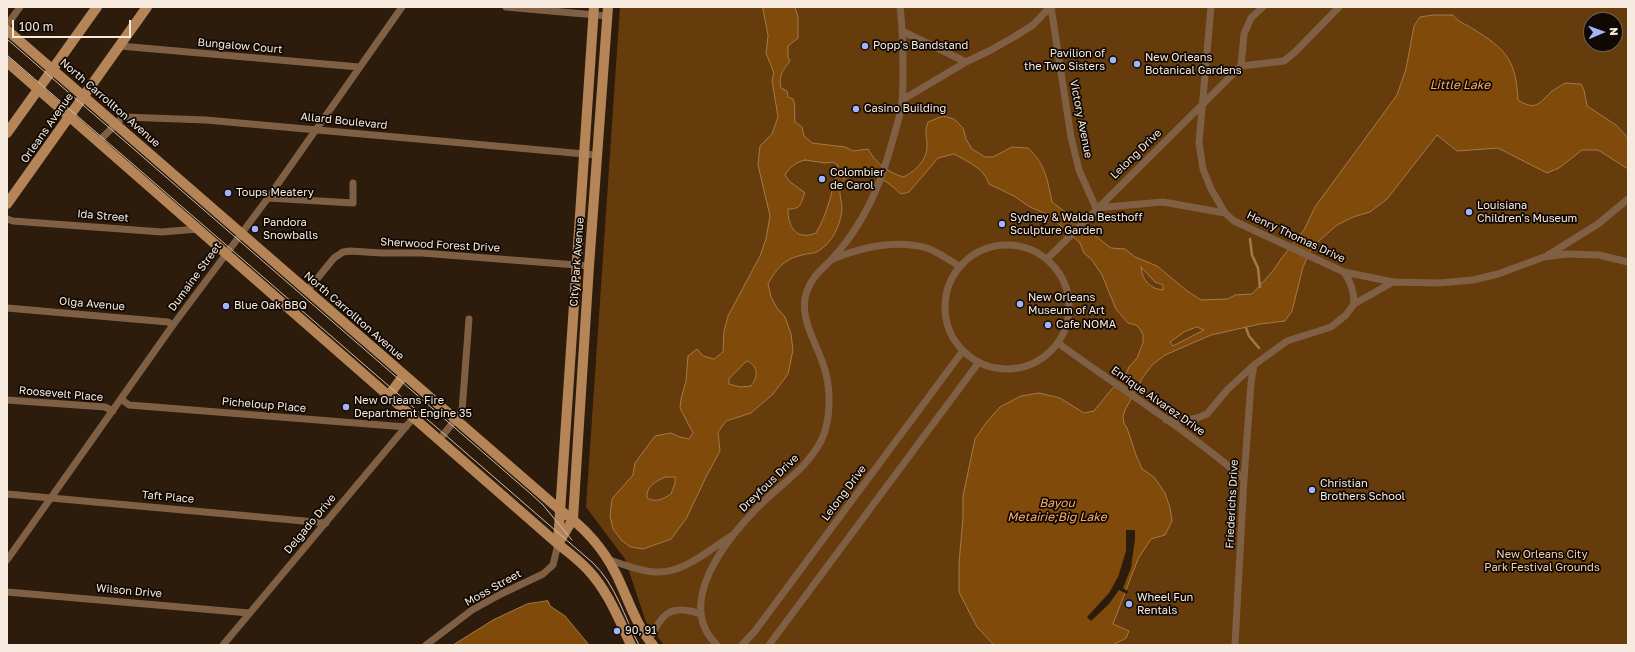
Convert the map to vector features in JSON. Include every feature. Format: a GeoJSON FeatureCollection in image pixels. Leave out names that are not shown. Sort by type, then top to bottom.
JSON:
{"type":"FeatureCollection","features":[{"type":"Feature","properties":{"kind":"main road"},"geometry":{"type":"LineString","coordinates":[[7,133],[97,7]]}},
{"type":"Feature","properties":{"kind":"main road","name":"Orleans Avenue"},"geometry":{"type":"LineString","coordinates":[[8,200],[70,117],[147,7]]}},
{"type":"Feature","properties":{"kind":"main road","name":"City Park Avenue"},"geometry":{"type":"LineString","coordinates":[[558,544],[594,10]]}},
{"type":"Feature","properties":{"kind":"main road","name":"City Park Avenue"},"geometry":{"type":"LineString","coordinates":[[573,519],[596,155],[607,11]]}},
{"type":"Feature","properties":{"kind":"main road","name":"North Carrollton Avenue"},"geometry":{"type":"LineString","coordinates":[[7,30],[404,376],[560,510],[573,519],[592,539],[607,559],[639,624],[651,643]]}},
{"type":"Feature","properties":{"kind":"main road"},"geometry":{"type":"LineString","coordinates":[[7,62],[589,570],[602,587],[632,645]]}},
{"type":"Feature","properties":{"kind":"main road"},"geometry":{"type":"LineString","coordinates":[[389,395],[404,376]]}},
{"type":"Feature","properties":{"kind":"main road"},"geometry":{"type":"LineString","coordinates":[[558,544],[573,519]]}},
{"type":"Feature","properties":{"kind":"street"},"geometry":{"type":"LineString","coordinates":[[7,26],[20,7]]}},
{"type":"Feature","properties":{"kind":"street","name":"Dumaine Street"},"geometry":{"type":"LineString","coordinates":[[7,560],[173,326],[268,198],[402,7]]}},
{"type":"Feature","properties":{"kind":"street"},"geometry":{"type":"LineString","coordinates":[[506,7],[607,11]]}},
{"type":"Feature","properties":{"kind":"street","name":"Dreyfous Drive"},"geometry":{"type":"LineString","coordinates":[[717,645],[705,629],[701,614],[701,601],[705,582],[715,562],[734,533],[757,507],[810,460],[822,439],[829,408],[826,370],[806,320],[804,307],[805,297],[813,279],[846,242],[857,226],[877,188],[887,161],[902,100],[902,31],[900,7]]}},
{"type":"Feature","properties":{"kind":"street","name":"Victory Avenue"},"geometry":{"type":"LineString","coordinates":[[902,100],[1033,25],[1050,7]]}},
{"type":"Feature","properties":{"kind":"street","name":"Victory Avenue"},"geometry":{"type":"LineString","coordinates":[[1050,7],[1071,137],[1079,170],[1096,208]]}},
{"type":"Feature","properties":{"kind":"street"},"geometry":{"type":"LineString","coordinates":[[1211,7],[1199,143],[1203,169],[1226,214]]}},
{"type":"Feature","properties":{"kind":"street"},"geometry":{"type":"LineString","coordinates":[[1264,7],[1252,18],[1244,34],[1241,66],[1284,61],[1295,52],[1339,7]]}},
{"type":"Feature","properties":{"kind":"street"},"geometry":{"type":"LineString","coordinates":[[902,31],[966,62]]}},
{"type":"Feature","properties":{"kind":"street","name":"Bungalow Court"},"geometry":{"type":"LineString","coordinates":[[120,46],[359,67]]}},
{"type":"Feature","properties":{"kind":"street","name":"Lelong Drive"},"geometry":{"type":"LineString","coordinates":[[1047,259],[1096,208],[1241,66]]}},
{"type":"Feature","properties":{"kind":"street","name":"Allard Boulevard"},"geometry":{"type":"LineString","coordinates":[[115,123],[123,117],[206,120],[596,155]]}},
{"type":"Feature","properties":{"kind":"street"},"geometry":{"type":"LineString","coordinates":[[99,141],[115,123]]}},
{"type":"Feature","properties":{"kind":"street"},"geometry":{"type":"LineString","coordinates":[[268,198],[353,203],[353,183]]}},
{"type":"Feature","properties":{"kind":"street"},"geometry":{"type":"LineString","coordinates":[[1544,257],[1598,224],[1628,199]]}},
{"type":"Feature","properties":{"kind":"street","name":"Henry Thomas Drive"},"geometry":{"type":"LineString","coordinates":[[1096,208],[1163,202],[1196,207],[1226,214],[1234,221],[1289,245],[1344,272],[1393,282],[1439,283],[1473,280],[1498,274],[1544,257],[1566,254],[1599,255],[1628,262]]}},
{"type":"Feature","properties":{"kind":"street","name":"Ida Street"},"geometry":{"type":"LineString","coordinates":[[7,219],[13,221],[162,232],[198,229]]}},
{"type":"Feature","properties":{"kind":"street"},"geometry":{"type":"LineString","coordinates":[[830,260],[861,249],[896,244],[927,249],[939,254],[959,266]]}},
{"type":"Feature","properties":{"kind":"street"},"geometry":{"type":"LineString","coordinates":[[1002,244],[1014,244],[1026,247],[1047,259],[1061,277],[1068,299],[1067,322],[1058,343],[1041,359],[1020,368],[998,369],[985,365],[962,352],[948,327],[945,311],[946,295],[949,285],[959,266],[978,251],[990,246],[1002,244]]}},
{"type":"Feature","properties":{"kind":"street","name":"Sherwood Forest Drive"},"geometry":{"type":"LineString","coordinates":[[307,291],[334,258],[350,250],[382,253],[422,253],[589,266]]}},
{"type":"Feature","properties":{"kind":"street"},"geometry":{"type":"LineString","coordinates":[[1344,272],[1354,290],[1354,304]]}},
{"type":"Feature","properties":{"kind":"street"},"geometry":{"type":"LineString","coordinates":[[1166,420],[1183,421],[1207,414],[1227,390],[1254,365],[1287,341],[1330,327],[1346,315],[1354,304],[1393,282]]}},
{"type":"Feature","properties":{"kind":"street","name":"Olga Avenue"},"geometry":{"type":"LineString","coordinates":[[7,308],[168,322],[173,326]]}},
{"type":"Feature","properties":{"kind":"street"},"geometry":{"type":"LineString","coordinates":[[440,439],[462,411],[469,319]]}},
{"type":"Feature","properties":{"kind":"street","name":"Enrique Alvarez Drive"},"geometry":{"type":"LineString","coordinates":[[1058,343],[1229,466],[1244,479]]}},
{"type":"Feature","properties":{"kind":"street","name":"Lelong Drive"},"geometry":{"type":"LineString","coordinates":[[742,645],[755,631],[962,352]]}},
{"type":"Feature","properties":{"kind":"street"},"geometry":{"type":"LineString","coordinates":[[769,645],[979,362]]}},
{"type":"Feature","properties":{"kind":"street","name":"Friederichs Drive"},"geometry":{"type":"LineString","coordinates":[[1235,645],[1244,479],[1251,383],[1254,365]]}},
{"type":"Feature","properties":{"kind":"street","name":"Picheloup Place"},"geometry":{"type":"LineString","coordinates":[[121,399],[130,405],[406,427]]}},
{"type":"Feature","properties":{"kind":"street","name":"Roosevelt Place"},"geometry":{"type":"LineString","coordinates":[[7,400],[105,407],[113,411]]}},
{"type":"Feature","properties":{"kind":"street","name":"Delgado Drive"},"geometry":{"type":"LineString","coordinates":[[223,645],[414,417]]}},
{"type":"Feature","properties":{"kind":"street","name":"Taft Place"},"geometry":{"type":"LineString","coordinates":[[7,494],[326,523]]}},
{"type":"Feature","properties":{"kind":"street"},"geometry":{"type":"LineString","coordinates":[[607,559],[646,571],[667,571],[678,569],[692,562],[734,533]]}},
{"type":"Feature","properties":{"kind":"street","name":"Moss Street"},"geometry":{"type":"LineString","coordinates":[[426,645],[472,610],[543,574],[553,565],[558,544]]}},
{"type":"Feature","properties":{"kind":"street","name":"Wilson Drive"},"geometry":{"type":"LineString","coordinates":[[7,592],[249,613]]}},
{"type":"Feature","properties":{"kind":"street"},"geometry":{"type":"LineString","coordinates":[[651,643],[664,615],[683,609],[701,614]]}},
{"type":"Feature","properties":{"kind":"green space","name":"New Orleans City Park Festival Grounds"},"geometry":{"type":"Polygon","coordinates":[[[620,7],[1628,7],[1628,645],[664,645],[646,622],[625,559],[586,507],[620,7]]]}},
{"type":"Feature","properties":{"kind":"water","name":"Bayou Metairie;Big Lake"},"geometry":{"type":"Polygon","coordinates":[[[763,7],[795,7],[798,17],[798,38],[788,46],[788,57],[790,61],[782,73],[780,84],[781,88],[787,91],[788,97],[794,101],[795,122],[802,127],[804,136],[812,143],[845,147],[853,151],[868,149],[882,166],[903,177],[916,169],[923,161],[927,146],[926,129],[928,122],[943,116],[954,119],[963,128],[966,139],[972,149],[985,157],[993,157],[1012,147],[1028,148],[1039,160],[1042,166],[1047,179],[1052,202],[1111,248],[1125,249],[1135,257],[1157,266],[1186,290],[1201,300],[1228,299],[1235,295],[1252,294],[1273,271],[1304,230],[1315,207],[1397,95],[1406,69],[1414,26],[1420,17],[1433,15],[1453,15],[1460,22],[1494,43],[1512,65],[1517,86],[1518,100],[1524,103],[1536,105],[1551,92],[1565,83],[1581,84],[1584,90],[1587,106],[1616,125],[1628,138],[1628,169],[1598,150],[1582,150],[1559,168],[1547,173],[1498,148],[1457,151],[1437,135],[1387,199],[1370,212],[1353,217],[1337,225],[1312,247],[1303,267],[1292,311],[1285,321],[1260,324],[1211,335],[1165,355],[1152,365],[1143,377],[1125,410],[1123,416],[1124,423],[1142,469],[1154,477],[1165,493],[1170,508],[1172,521],[1165,535],[1151,539],[1138,559],[1113,624],[1129,631],[1126,638],[1113,645],[994,645],[977,627],[959,592],[959,563],[963,518],[963,496],[975,439],[1000,407],[1021,396],[1039,393],[1060,398],[1084,413],[1094,411],[1111,390],[1124,378],[1129,367],[1137,358],[1143,343],[1143,335],[1136,325],[1128,323],[1116,309],[1102,275],[1092,260],[1084,253],[1080,243],[1049,215],[1030,207],[1014,196],[989,184],[987,178],[979,170],[954,154],[938,158],[909,192],[901,194],[877,177],[864,173],[849,177],[842,183],[840,193],[842,209],[835,233],[817,252],[790,259],[781,265],[768,284],[771,297],[777,308],[785,317],[791,334],[793,350],[788,374],[773,394],[751,413],[726,421],[718,432],[720,451],[686,519],[671,539],[643,549],[631,547],[622,541],[613,529],[610,516],[612,499],[633,475],[635,463],[655,436],[671,433],[689,439],[693,433],[680,408],[686,381],[688,356],[697,349],[703,356],[714,359],[723,352],[724,331],[728,316],[760,256],[766,239],[770,216],[758,165],[760,146],[772,134],[778,117],[772,80],[774,73],[766,53],[768,36],[763,7]],[[805,160],[791,167],[785,175],[789,181],[805,193],[798,207],[788,209],[788,216],[794,231],[798,234],[809,235],[816,233],[824,217],[830,200],[838,165],[833,162],[825,163],[805,160]],[[1141,267],[1145,280],[1151,286],[1163,290],[1163,285],[1155,282],[1141,267]],[[1197,327],[1184,332],[1170,342],[1173,346],[1204,330],[1197,327]],[[747,361],[729,379],[729,384],[740,387],[751,386],[756,375],[754,366],[747,361]],[[665,477],[648,490],[647,498],[653,500],[662,499],[671,494],[675,483],[675,477],[665,477]]]}},
{"type":"Feature","properties":{"kind":"water"},"geometry":{"type":"Polygon","coordinates":[[[548,601],[550,606],[565,616],[589,645],[453,645],[493,620],[527,604],[548,601]]]}},
{"type":"Feature","properties":{"kind":"pier"},"geometry":{"type":"Polygon","coordinates":[[[1126,530],[1135,530],[1131,568],[1123,588],[1128,591],[1127,594],[1119,590],[1109,604],[1091,621],[1087,617],[1109,593],[1118,577],[1126,551],[1126,530]]]}},
{"type":"Feature","properties":{"kind":"waterway"},"geometry":{"type":"LineString","coordinates":[[1250,239],[1252,255],[1258,268],[1260,287]]}},
{"type":"Feature","properties":{"kind":"waterway"},"geometry":{"type":"LineString","coordinates":[[1246,328],[1249,336],[1259,348]]}},
{"type":"Feature","properties":{"kind":"tram line"},"geometry":{"type":"LineString","coordinates":[[7,39],[531,494],[543,505],[572,540]]}},
{"type":"Feature","properties":{"kind":"tram line"},"geometry":{"type":"LineString","coordinates":[[7,55],[593,563],[614,591],[639,645]]}},
{"type":"Feature","properties":{"kind":"place","name":"Popp's Bandstand"},"geometry":{"type":"Point","coordinates":[865,46]}},
{"type":"Feature","properties":{"kind":"place","name":"Pavilion of the Two Sisters"},"geometry":{"type":"Point","coordinates":[1113,60]}},
{"type":"Feature","properties":{"kind":"place","name":"New Orleans Botanical Gardens"},"geometry":{"type":"Point","coordinates":[1137,64]}},
{"type":"Feature","properties":{"kind":"place","name":"Casino Building"},"geometry":{"type":"Point","coordinates":[856,109]}},
{"type":"Feature","properties":{"kind":"place","name":"Colombier de Carol"},"geometry":{"type":"Point","coordinates":[822,179]}},
{"type":"Feature","properties":{"kind":"place","name":"Toups Meatery"},"geometry":{"type":"Point","coordinates":[228,193]}},
{"type":"Feature","properties":{"kind":"place","name":"Louisiana Children's Museum"},"geometry":{"type":"Point","coordinates":[1469,212]}},
{"type":"Feature","properties":{"kind":"place","name":"Sydney & Walda Besthoff Sculpture Garden"},"geometry":{"type":"Point","coordinates":[1002,224]}},
{"type":"Feature","properties":{"kind":"place","name":"Pandora Snowballs"},"geometry":{"type":"Point","coordinates":[255,229]}},
{"type":"Feature","properties":{"kind":"place","name":"New Orleans Museum of Art"},"geometry":{"type":"Point","coordinates":[1020,304]}},
{"type":"Feature","properties":{"kind":"place","name":"Blue Oak BBQ"},"geometry":{"type":"Point","coordinates":[226,306]}},
{"type":"Feature","properties":{"kind":"place","name":"Cafe NOMA"},"geometry":{"type":"Point","coordinates":[1048,325]}},
{"type":"Feature","properties":{"kind":"place","name":"New Orleans Fire Department Engine 35"},"geometry":{"type":"Point","coordinates":[346,407]}},
{"type":"Feature","properties":{"kind":"place","name":"Christian Brothers School"},"geometry":{"type":"Point","coordinates":[1312,490]}},
{"type":"Feature","properties":{"kind":"place","name":"Wheel Fun Rentals"},"geometry":{"type":"Point","coordinates":[1129,604]}},
{"type":"Feature","properties":{"kind":"place","name":"90, 91"},"geometry":{"type":"Point","coordinates":[617,631]}},
{"type":"Feature","properties":{"kind":"water label","name":"Little Lake"},"geometry":{"type":"Point","coordinates":[1460,85]}}]}
